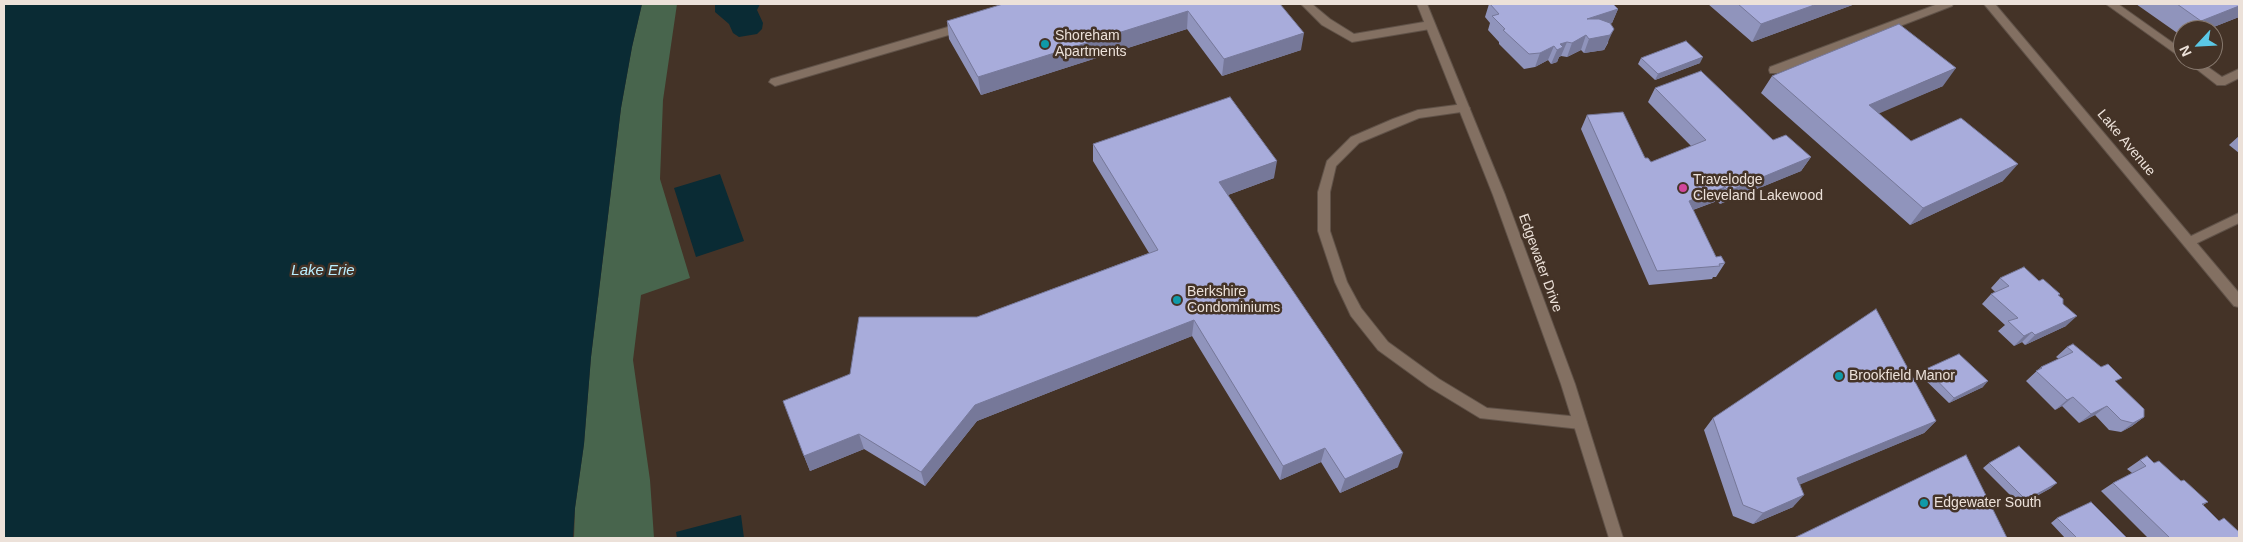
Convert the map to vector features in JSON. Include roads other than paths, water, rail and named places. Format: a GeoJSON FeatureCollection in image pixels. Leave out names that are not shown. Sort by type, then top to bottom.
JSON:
{"type":"FeatureCollection","features":[{"type":"Feature","properties":{"kind":"street"},"geometry":{"type":"LineString","coordinates":[[1306,4],[1326,22],[1352,38],[1430,25]]}},
{"type":"Feature","properties":{"kind":"street","name":"Edgewater Drive"},"geometry":{"type":"LineString","coordinates":[[1422,4],[1499,195],[1580,423],[1616,538]]}},
{"type":"Feature","properties":{"kind":"street"},"geometry":{"type":"LineString","coordinates":[[1774,70],[1948,4]]}},
{"type":"Feature","properties":{"kind":"street","name":"Lake Avenue"},"geometry":{"type":"LineString","coordinates":[[1989,4],[2239,302]]}},
{"type":"Feature","properties":{"kind":"street"},"geometry":{"type":"LineString","coordinates":[[2112,4],[2173,48]]}},
{"type":"Feature","properties":{"kind":"street"},"geometry":{"type":"LineString","coordinates":[[775,82],[973,23]]}},
{"type":"Feature","properties":{"kind":"street"},"geometry":{"type":"LineString","coordinates":[[2204,70],[2221,82],[2239,73]]}},
{"type":"Feature","properties":{"kind":"street"},"geometry":{"type":"LineString","coordinates":[[1464,108],[1418,114],[1397,122],[1355,140],[1331,164],[1324,192],[1324,231],[1341,282],[1356,312],[1383,346],[1434,383],[1485,414],[1580,423]]}},
{"type":"Feature","properties":{"kind":"street"},"geometry":{"type":"LineString","coordinates":[[2189,242],[2239,218]]}},
{"type":"Feature","properties":{"kind":"water","name":"Lake Erie"},"geometry":{"type":"Polygon","coordinates":[[[4,4],[642,4],[621,108],[591,357],[584,444],[575,508],[573,538],[4,538],[4,4]]]}},
{"type":"Feature","properties":{"kind":"water"},"geometry":{"type":"Polygon","coordinates":[[[715,4],[760,4],[757,10],[763,23],[762,29],[757,34],[739,37],[733,33],[729,24],[715,12],[715,4]]]}},
{"type":"Feature","properties":{"kind":"water"},"geometry":{"type":"Polygon","coordinates":[[[720,174],[744,241],[696,257],[674,188],[720,174]]]}},
{"type":"Feature","properties":{"kind":"water"},"geometry":{"type":"Polygon","coordinates":[[[741,515],[744,538],[677,538],[676,532],[741,515]]]}},
{"type":"Feature","properties":{"kind":"place","name":"Shoreham Apartments"},"geometry":{"type":"Point","coordinates":[1045,44]}},
{"type":"Feature","properties":{"kind":"place","name":"Travelodge Cleveland Lakewood"},"geometry":{"type":"Point","coordinates":[1683,188]}},
{"type":"Feature","properties":{"kind":"place","name":"Berkshire Condominiums"},"geometry":{"type":"Point","coordinates":[1177,300]}},
{"type":"Feature","properties":{"kind":"place","name":"Brookfield Manor"},"geometry":{"type":"Point","coordinates":[1839,376]}},
{"type":"Feature","properties":{"kind":"place","name":"Edgewater South"},"geometry":{"type":"Point","coordinates":[1924,503]}}]}
